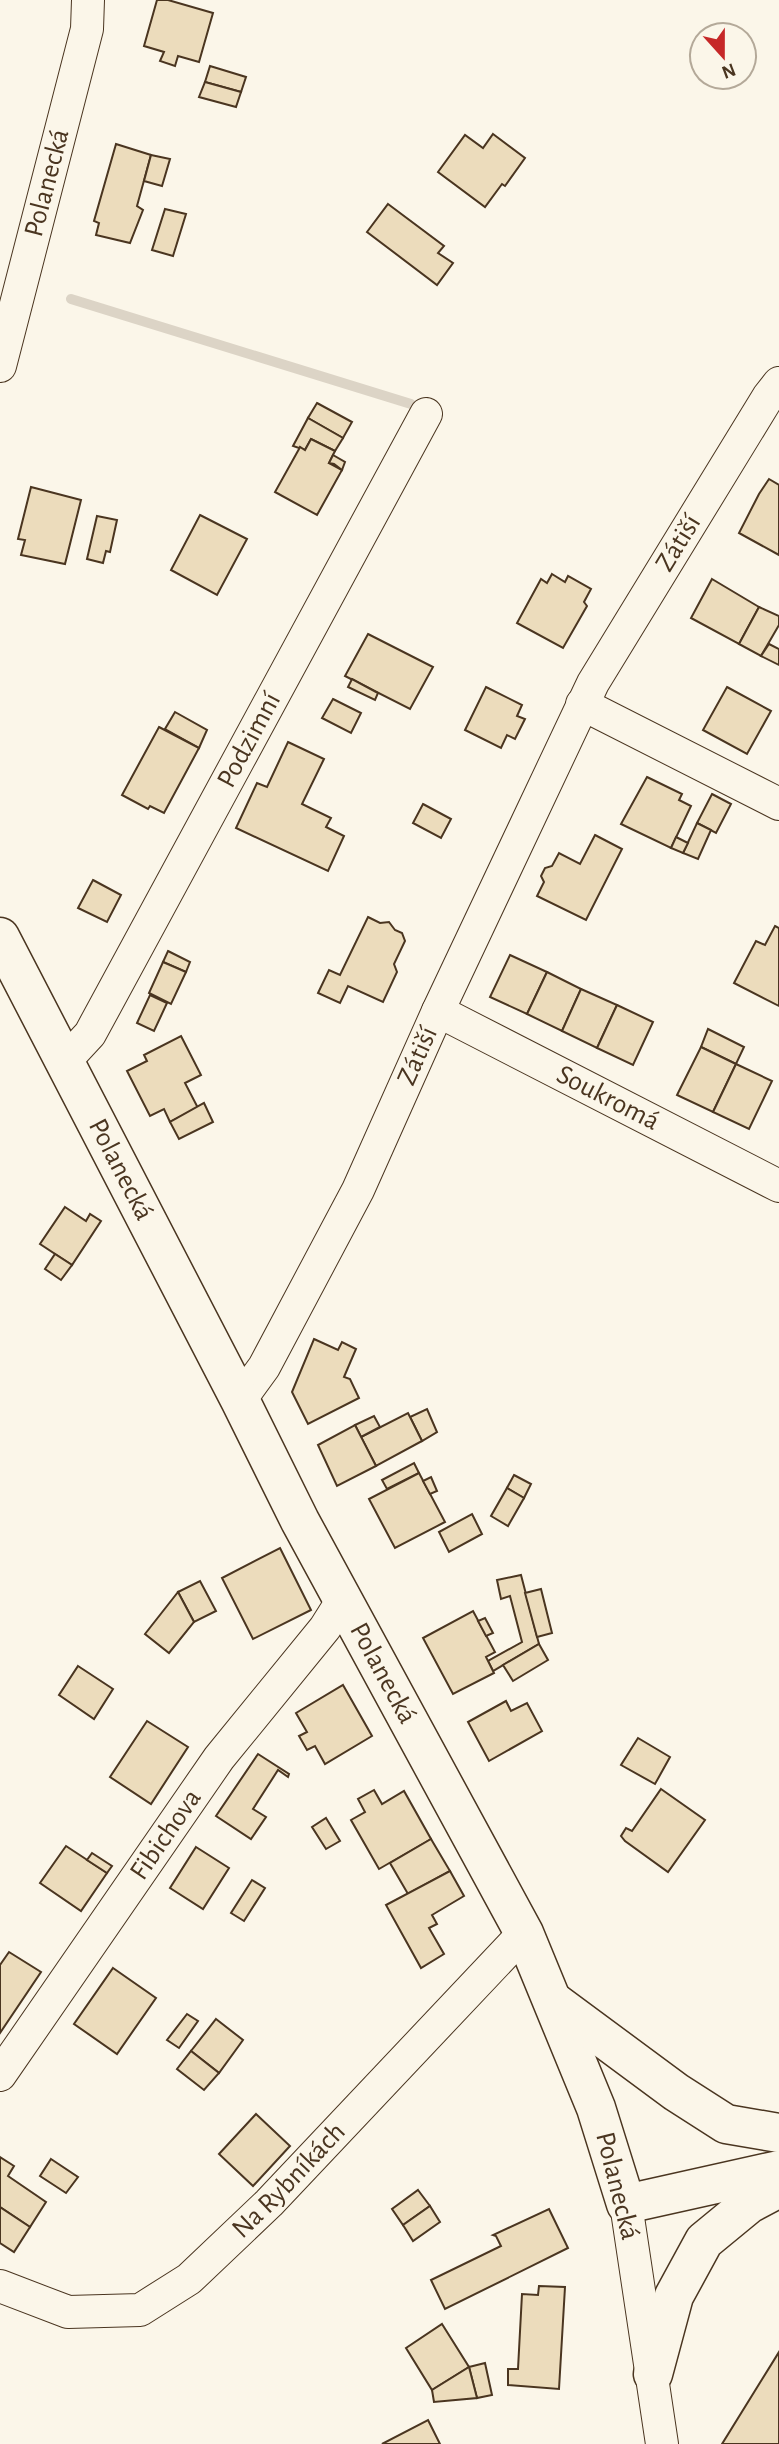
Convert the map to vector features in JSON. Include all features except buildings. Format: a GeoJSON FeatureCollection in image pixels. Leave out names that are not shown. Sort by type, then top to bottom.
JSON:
{"type":"FeatureCollection","features":[{"type":"Feature","properties":{"kind":"street","name":"Polanecká"},"geometry":{"type":"LineString","coordinates":[[0,366],[87,29],[88,0]]}},
{"type":"Feature","properties":{"kind":"street","name":"Zátiší"},"geometry":{"type":"LineString","coordinates":[[240,1400],[264,1367],[358,1190],[438,1011],[582,704],[779,383]]}},
{"type":"Feature","properties":{"kind":"street","name":"Podzimní"},"geometry":{"type":"LineString","coordinates":[[65,1061],[90,1034],[426,414]]}},
{"type":"Feature","properties":{"kind":"street"},"geometry":{"type":"LineString","coordinates":[[582,704],[779,804]]}},
{"type":"Feature","properties":{"kind":"street","name":"Polanecká"},"geometry":{"type":"LineString","coordinates":[[0,937],[342,1601],[524,1933],[596,2108],[626,2204],[662,2444]]}},
{"type":"Feature","properties":{"kind":"street","name":"Soukromá"},"geometry":{"type":"LineString","coordinates":[[438,1011],[779,1186]]}},
{"type":"Feature","properties":{"kind":"street","name":"Fibichova"},"geometry":{"type":"LineString","coordinates":[[0,2075],[219,1758],[325,1628],[342,1601]]}},
{"type":"Feature","properties":{"kind":"street","name":"Na Rybníkách"},"geometry":{"type":"LineString","coordinates":[[0,2287],[68,2312],[139,2310],[189,2279],[269,2203],[524,1933]]}},
{"type":"Feature","properties":{"kind":"street"},"geometry":{"type":"LineString","coordinates":[[553,2001],[676,2092],[726,2124],[779,2133]]}},
{"type":"Feature","properties":{"kind":"street"},"geometry":{"type":"LineString","coordinates":[[626,2204],[779,2170]]}},
{"type":"Feature","properties":{"kind":"street"},"geometry":{"type":"LineString","coordinates":[[653,2374],[674,2296],[704,2241],[749,2204],[779,2188]]}},
{"type":"Feature","properties":{"kind":"waterway"},"geometry":{"type":"LineString","coordinates":[[71,299],[411,404]]}}]}
